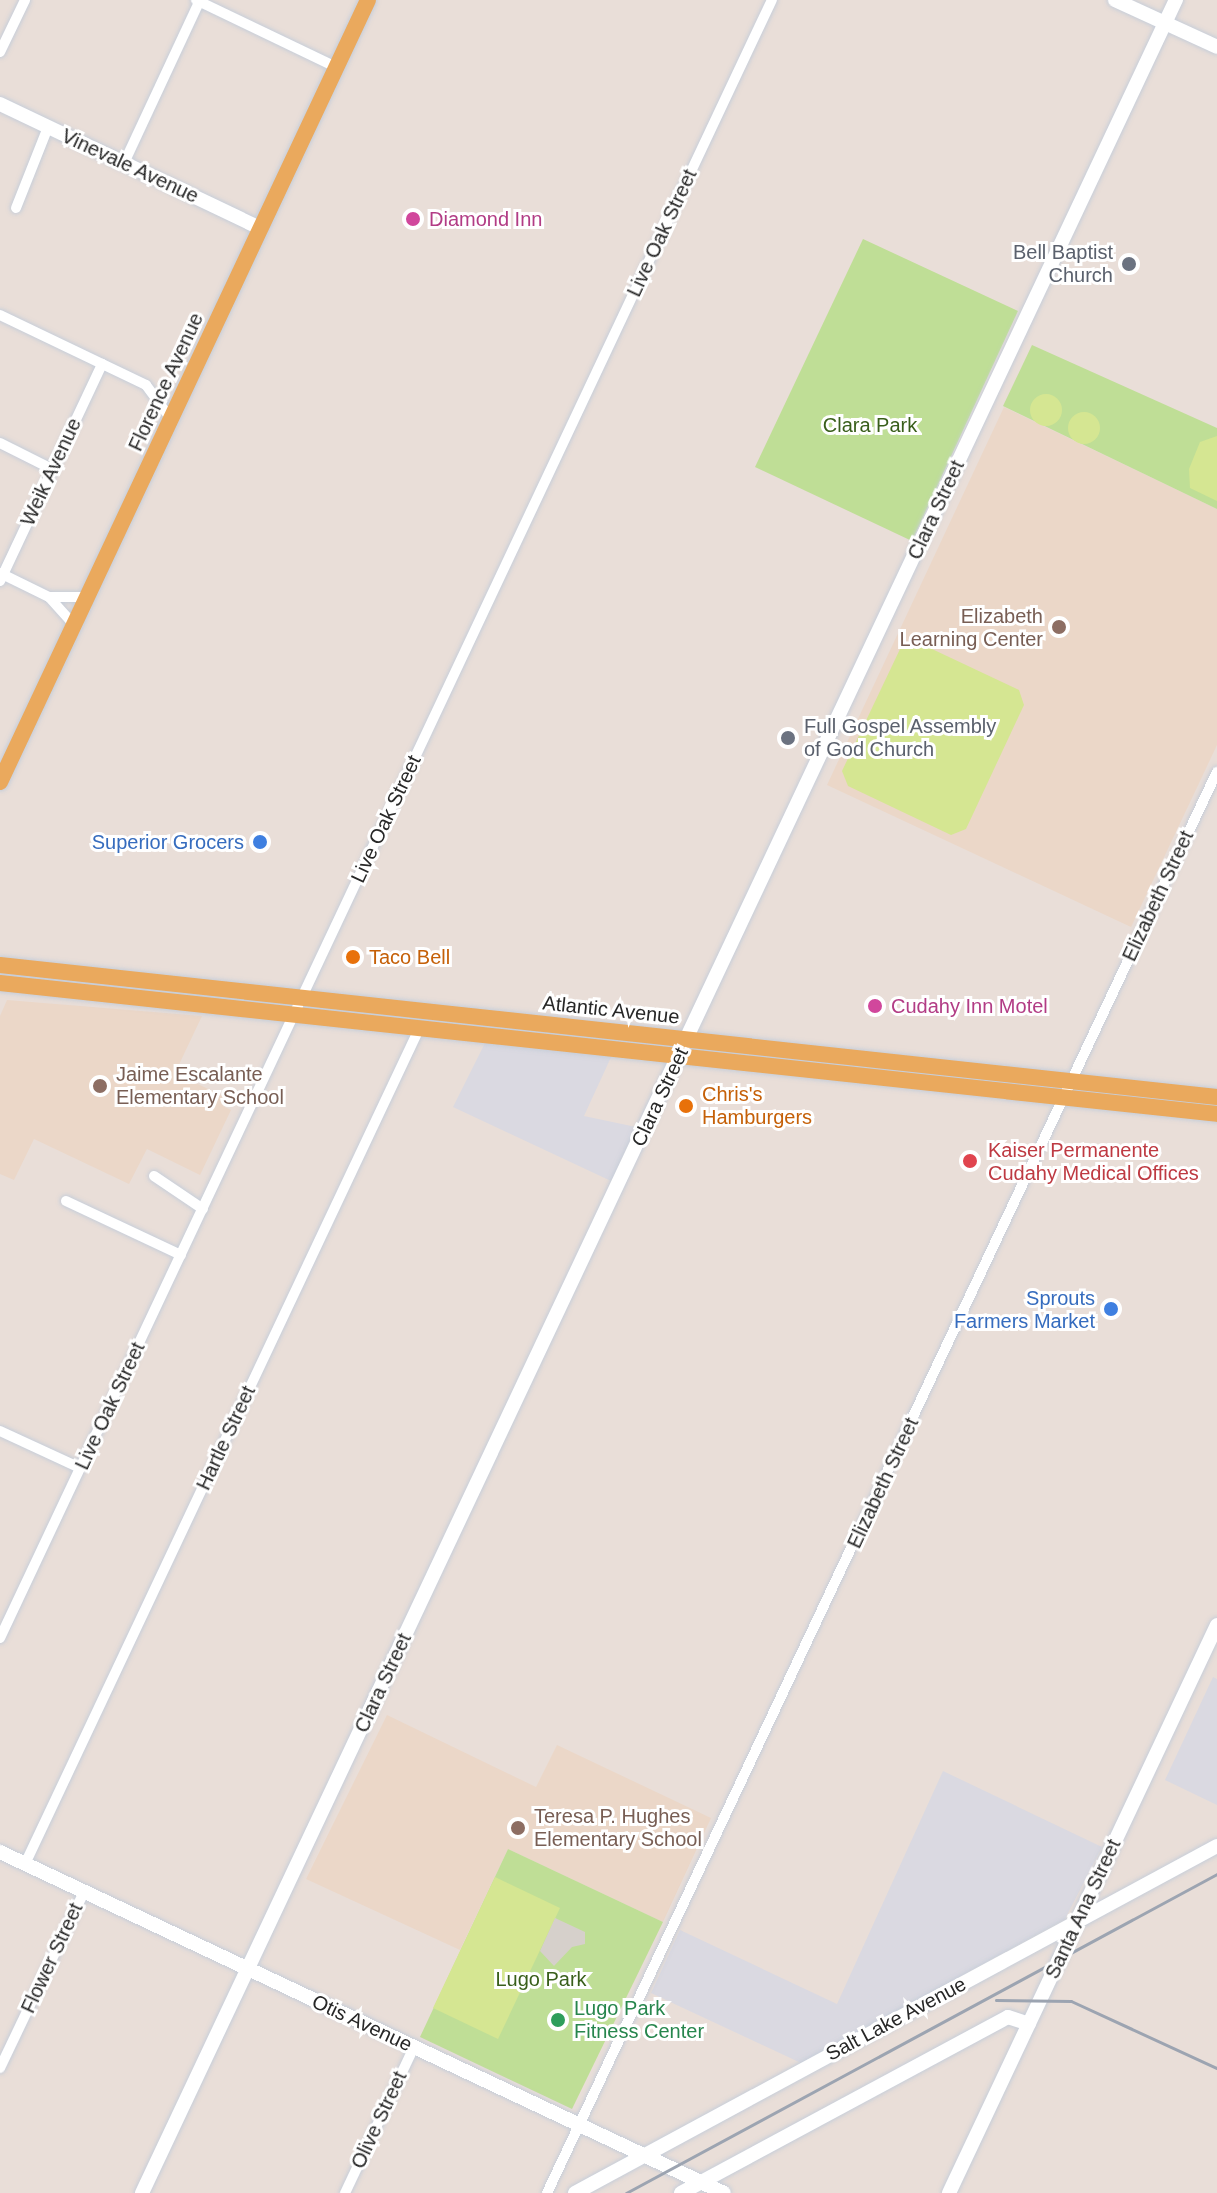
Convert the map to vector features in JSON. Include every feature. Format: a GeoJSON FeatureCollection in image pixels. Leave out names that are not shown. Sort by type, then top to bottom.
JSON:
{"type":"FeatureCollection","features":[{"type":"Feature","properties":{"kind":"main road","name":"Florence Avenue"},"geometry":{"type":"LineString","coordinates":[[0,782],[368,0]]}},
{"type":"Feature","properties":{"kind":"main road","name":"Atlantic Avenue"},"geometry":{"type":"LineString","coordinates":[[0,965],[421,1018],[687,1038],[1067,1090],[1217,1114]]}},
{"type":"Feature","properties":{"kind":"main road","name":"Atlantic Avenue"},"geometry":{"type":"LineString","coordinates":[[0,983],[299,1005]]}},
{"type":"Feature","properties":{"kind":"main road","name":"Atlantic Avenue"},"geometry":{"type":"LineString","coordinates":[[421,1018],[679,1056],[1067,1090],[1217,1097]]}},
{"type":"Feature","properties":{"kind":"street"},"geometry":{"type":"LineString","coordinates":[[0,52],[25,0]]}},
{"type":"Feature","properties":{"kind":"street","name":"Live Oak Street"},"geometry":{"type":"LineString","coordinates":[[0,1638],[772,0]]}},
{"type":"Feature","properties":{"kind":"street"},"geometry":{"type":"LineString","coordinates":[[1115,0],[1217,47]]}},
{"type":"Feature","properties":{"kind":"street","name":"Clara Street"},"geometry":{"type":"LineString","coordinates":[[142,2193],[1176,0]]}},
{"type":"Feature","properties":{"kind":"street"},"geometry":{"type":"LineString","coordinates":[[124,163],[198,1],[336,67]]}},
{"type":"Feature","properties":{"kind":"street","name":"Vinevale Avenue"},"geometry":{"type":"LineString","coordinates":[[0,104],[260,228]]}},
{"type":"Feature","properties":{"kind":"street"},"geometry":{"type":"LineString","coordinates":[[16,208],[48,127]]}},
{"type":"Feature","properties":{"kind":"street"},"geometry":{"type":"LineString","coordinates":[[0,315],[156,394],[171,419]]}},
{"type":"Feature","properties":{"kind":"street","name":"Weik Avenue"},"geometry":{"type":"LineString","coordinates":[[1,576],[102,364]]}},
{"type":"Feature","properties":{"kind":"street"},"geometry":{"type":"LineString","coordinates":[[0,443],[52,469]]}},
{"type":"Feature","properties":{"kind":"street"},"geometry":{"type":"LineString","coordinates":[[1,576],[49,597],[87,597]]}},
{"type":"Feature","properties":{"kind":"street"},"geometry":{"type":"LineString","coordinates":[[49,597],[74,625]]}},
{"type":"Feature","properties":{"kind":"street","name":"Elizabeth Street"},"geometry":{"type":"LineString","coordinates":[[547,2193],[1217,772]]}},
{"type":"Feature","properties":{"kind":"street","name":"Hartle Street"},"geometry":{"type":"LineString","coordinates":[[25,1864],[421,1018]]}},
{"type":"Feature","properties":{"kind":"street"},"geometry":{"type":"LineString","coordinates":[[154,1176],[203,1209]]}},
{"type":"Feature","properties":{"kind":"street"},"geometry":{"type":"LineString","coordinates":[[66,1201],[181,1255]]}},
{"type":"Feature","properties":{"kind":"street"},"geometry":{"type":"LineString","coordinates":[[0,1431],[80,1468]]}},
{"type":"Feature","properties":{"kind":"street","name":"Santa Ana Street"},"geometry":{"type":"LineString","coordinates":[[949,2193],[1217,1625]]}},
{"type":"Feature","properties":{"kind":"street","name":"Salt Lake Avenue"},"geometry":{"type":"LineString","coordinates":[[575,2193],[1217,1846]]}},
{"type":"Feature","properties":{"kind":"street","name":"Otis Avenue"},"geometry":{"type":"LineString","coordinates":[[0,1852],[724,2193]]}},
{"type":"Feature","properties":{"kind":"street","name":"Flower Street"},"geometry":{"type":"LineString","coordinates":[[0,2068],[84,1892]]}},
{"type":"Feature","properties":{"kind":"street"},"geometry":{"type":"LineString","coordinates":[[681,2193],[1008,2017],[1029,2024]]}},
{"type":"Feature","properties":{"kind":"street","name":"Olive Street"},"geometry":{"type":"LineString","coordinates":[[345,2193],[414,2047]]}},
{"type":"Feature","properties":{"kind":"shaded area","name":"Elizabeth Learning Center"},"geometry":{"type":"Polygon","coordinates":[[[1004,407],[1217,509],[1217,745],[1131,927],[827,785],[1004,407]]]}},
{"type":"Feature","properties":{"kind":"shaded area","name":"Jaime Escalante Elementary School"},"geometry":{"type":"Polygon","coordinates":[[[7,1000],[202,1016],[175,1073],[227,1098],[223,1106],[231,1110],[200,1175],[147,1149],[129,1184],[34,1139],[14,1180],[0,1174],[0,1016],[7,1000]]]}},
{"type":"Feature","properties":{"kind":"shaded area"},"geometry":{"type":"Polygon","coordinates":[[[485,1043],[612,1055],[584,1116],[636,1127],[611,1181],[453,1107],[485,1043]]]}},
{"type":"Feature","properties":{"kind":"shaded area"},"geometry":{"type":"Polygon","coordinates":[[[1213,1677],[1217,1679],[1217,1805],[1165,1780],[1213,1677]]]}},
{"type":"Feature","properties":{"kind":"shaded area","name":"Teresa P. Hughes Elementary School"},"geometry":{"type":"Polygon","coordinates":[[[387,1715],[536,1787],[557,1745],[711,1818],[663,1922],[508,1849],[460,1950],[306,1879],[387,1715]]]}},
{"type":"Feature","properties":{"kind":"shaded area"},"geometry":{"type":"Polygon","coordinates":[[[943,1771],[1102,1847],[1065,1919],[801,2063],[651,1993],[680,1930],[837,2004],[943,1771]]]}},
{"type":"Feature","properties":{"kind":"shaded area"},"geometry":{"type":"Polygon","coordinates":[[[555,1918],[585,1932],[585,1944],[572,1947],[554,1966],[540,1951],[555,1918]]]}},
{"type":"Feature","properties":{"kind":"green space","name":"Clara Park"},"geometry":{"type":"Polygon","coordinates":[[[863,239],[1018,311],[912,541],[755,467],[863,239]]]}},
{"type":"Feature","properties":{"kind":"green space"},"geometry":{"type":"Polygon","coordinates":[[[1032,345],[1217,428],[1217,509],[1003,406],[1032,345]]]}},
{"type":"Feature","properties":{"kind":"green space"},"geometry":{"type":"Polygon","coordinates":[[[1046,394],[1057,399],[1062,410],[1057,421],[1046,426],[1035,421],[1030,410],[1035,399],[1046,394]]]}},
{"type":"Feature","properties":{"kind":"green space"},"geometry":{"type":"Polygon","coordinates":[[[1084,412],[1095,417],[1100,428],[1095,439],[1084,444],[1073,439],[1068,428],[1073,417],[1084,412]]]}},
{"type":"Feature","properties":{"kind":"green space"},"geometry":{"type":"Polygon","coordinates":[[[1217,436],[1217,501],[1190,488],[1189,469],[1200,442],[1217,436]]]}},
{"type":"Feature","properties":{"kind":"green space"},"geometry":{"type":"Polygon","coordinates":[[[915,641],[1019,690],[1024,705],[966,829],[951,835],[848,786],[842,771],[901,647],[915,641]]]}},
{"type":"Feature","properties":{"kind":"green space","name":"Lugo Park"},"geometry":{"type":"Polygon","coordinates":[[[508,1849],[663,1922],[572,2109],[420,2037],[508,1849]]]}},
{"type":"Feature","properties":{"kind":"green space"},"geometry":{"type":"Polygon","coordinates":[[[495,1877],[560,1908],[498,2039],[433,2008],[495,1877]]]}},
{"type":"Feature","properties":{"kind":"railway"},"geometry":{"type":"LineString","coordinates":[[626,2193],[1217,1874]]}},
{"type":"Feature","properties":{"kind":"railway"},"geometry":{"type":"LineString","coordinates":[[996,2000],[1071,2001],[1217,2068]]}},
{"type":"Feature","properties":{"kind":"place","name":"Diamond Inn"},"geometry":{"type":"Point","coordinates":[413,219]}},
{"type":"Feature","properties":{"kind":"place","name":"Bell Baptist Church"},"geometry":{"type":"Point","coordinates":[1129,264]}},
{"type":"Feature","properties":{"kind":"place","name":"Elizabeth Learning Center"},"geometry":{"type":"Point","coordinates":[1059,627]}},
{"type":"Feature","properties":{"kind":"place","name":"Full Gospel Assembly of God Church"},"geometry":{"type":"Point","coordinates":[788,738]}},
{"type":"Feature","properties":{"kind":"place","name":"Superior Grocers"},"geometry":{"type":"Point","coordinates":[260,842]}},
{"type":"Feature","properties":{"kind":"place","name":"Taco Bell"},"geometry":{"type":"Point","coordinates":[353,957]}},
{"type":"Feature","properties":{"kind":"place","name":"Cudahy Inn Motel"},"geometry":{"type":"Point","coordinates":[875,1006]}},
{"type":"Feature","properties":{"kind":"place","name":"Jaime Escalante Elementary School"},"geometry":{"type":"Point","coordinates":[100,1086]}},
{"type":"Feature","properties":{"kind":"place","name":"Chris's Hamburgers"},"geometry":{"type":"Point","coordinates":[686,1106]}},
{"type":"Feature","properties":{"kind":"place","name":"Kaiser Permanente Cudahy Medical Offices"},"geometry":{"type":"Point","coordinates":[970,1161]}},
{"type":"Feature","properties":{"kind":"place","name":"Sprouts Farmers Market"},"geometry":{"type":"Point","coordinates":[1111,1309]}},
{"type":"Feature","properties":{"kind":"place","name":"Teresa P. Hughes Elementary School"},"geometry":{"type":"Point","coordinates":[518,1828]}},
{"type":"Feature","properties":{"kind":"place","name":"Lugo Park Fitness Center"},"geometry":{"type":"Point","coordinates":[558,2020]}}]}
